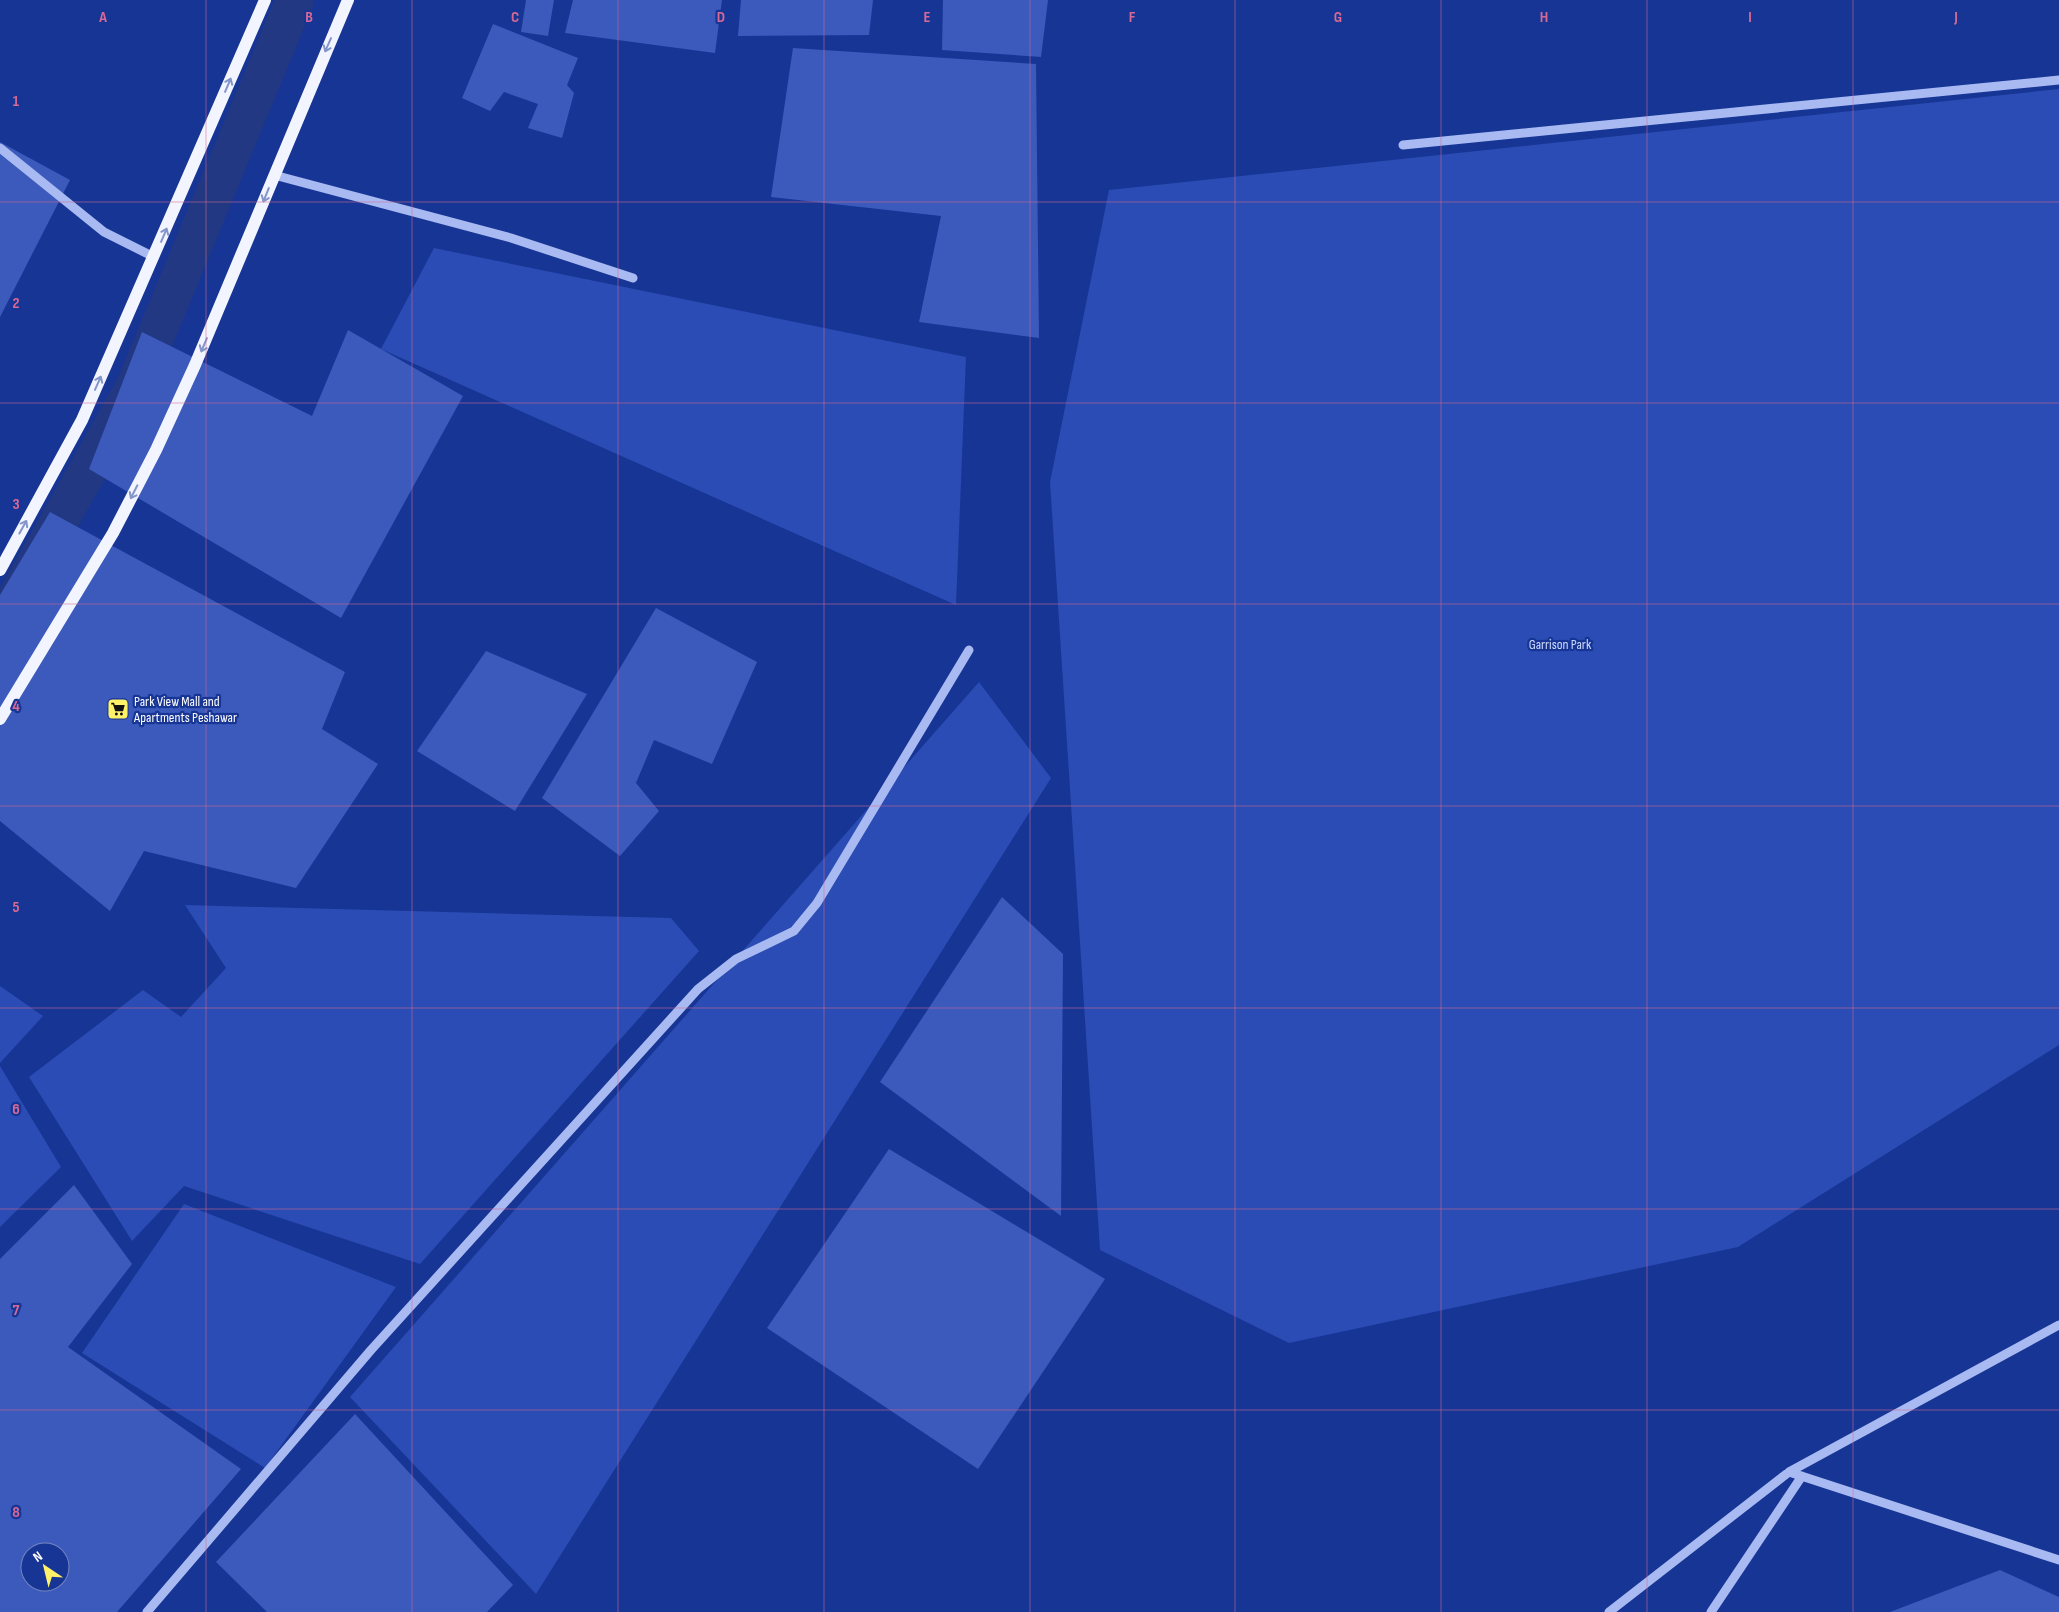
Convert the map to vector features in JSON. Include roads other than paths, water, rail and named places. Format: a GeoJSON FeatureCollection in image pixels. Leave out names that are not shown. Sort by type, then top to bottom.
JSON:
{"type":"FeatureCollection","features":[{"type":"Feature","properties":{"kind":"main road"},"geometry":{"type":"LineString","coordinates":[[0,570],[82,420],[265,0]]}},
{"type":"Feature","properties":{"kind":"main road"},"geometry":{"type":"LineString","coordinates":[[0,719],[113,533],[151,458],[195,365],[348,0]]}},
{"type":"Feature","properties":{"kind":"street"},"geometry":{"type":"LineString","coordinates":[[1403,145],[2059,80]]}},
{"type":"Feature","properties":{"kind":"street"},"geometry":{"type":"LineString","coordinates":[[0,148],[104,232],[154,257]]}},
{"type":"Feature","properties":{"kind":"street"},"geometry":{"type":"LineString","coordinates":[[274,175],[511,238],[633,278]]}},
{"type":"Feature","properties":{"kind":"street"},"geometry":{"type":"LineString","coordinates":[[147,1612],[372,1350],[698,989],[736,959],[794,931],[817,903],[969,650]]}},
{"type":"Feature","properties":{"kind":"street"},"geometry":{"type":"LineString","coordinates":[[1609,1612],[1789,1472],[2059,1325]]}},
{"type":"Feature","properties":{"kind":"street"},"geometry":{"type":"LineString","coordinates":[[1789,1472],[2059,1560]]}},
{"type":"Feature","properties":{"kind":"street"},"geometry":{"type":"LineString","coordinates":[[1711,1612],[1802,1476]]}},
{"type":"Feature","properties":{"kind":"waterway"},"geometry":{"type":"LineString","coordinates":[[0,627],[135,386],[295,0]]}},
{"type":"Feature","properties":{"kind":"place","name":"Park View Mall and Apartments Peshawar"},"geometry":{"type":"Point","coordinates":[118,709]}},
{"type":"Feature","properties":{"kind":"park label","name":"Garrison Park"},"geometry":{"type":"Point","coordinates":[1560,644]}}]}
